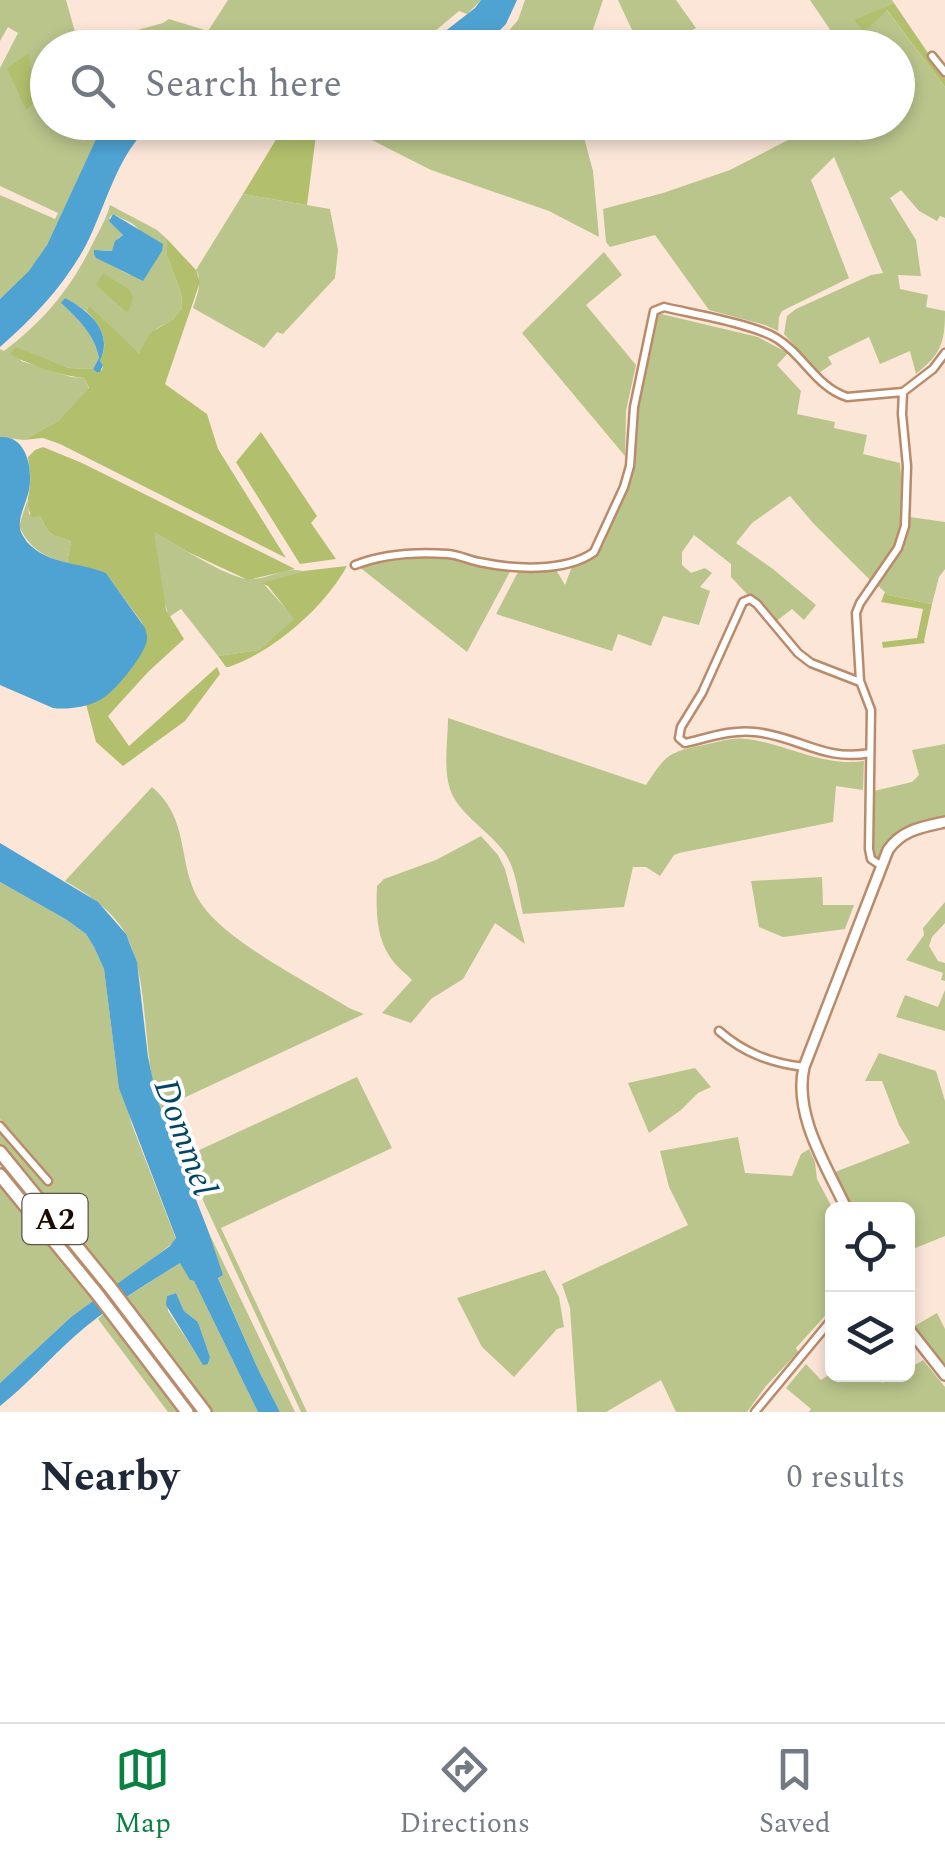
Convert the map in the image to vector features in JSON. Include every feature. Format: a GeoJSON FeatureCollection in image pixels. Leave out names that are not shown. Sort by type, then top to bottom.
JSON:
{"type":"FeatureCollection","features":[{"type":"Feature","properties":{"kind":"highway","name":"A2"},"geometry":{"type":"LineString","coordinates":[[0,1152],[110,1286],[205,1412]]}},
{"type":"Feature","properties":{"kind":"highway","name":"A2"},"geometry":{"type":"LineString","coordinates":[[0,1175],[187,1412]]}},
{"type":"Feature","properties":{"kind":"street"},"geometry":{"type":"LineString","coordinates":[[932,56],[945,72]]}},
{"type":"Feature","properties":{"kind":"street"},"geometry":{"type":"LineString","coordinates":[[355,565],[392,557],[448,554],[539,569],[585,558],[594,552],[630,466],[634,407],[657,308],[773,335],[789,346],[830,390],[846,397],[903,392],[945,353]]}},
{"type":"Feature","properties":{"kind":"street"},"geometry":{"type":"LineString","coordinates":[[880,865],[868,849],[871,710],[860,681],[856,613],[898,548],[905,526],[903,392]]}},
{"type":"Feature","properties":{"kind":"street"},"geometry":{"type":"LineString","coordinates":[[860,681],[854,682],[798,653],[750,599],[743,602],[679,738],[684,743],[755,732],[836,756],[870,753]]}},
{"type":"Feature","properties":{"kind":"street"},"geometry":{"type":"LineString","coordinates":[[843,1202],[814,1139],[800,1085],[804,1066],[888,850],[901,836],[945,822]]}},
{"type":"Feature","properties":{"kind":"street"},"geometry":{"type":"LineString","coordinates":[[719,1031],[759,1058],[804,1066]]}},
{"type":"Feature","properties":{"kind":"street"},"geometry":{"type":"LineString","coordinates":[[0,1126],[48,1181]]}},
{"type":"Feature","properties":{"kind":"street"},"geometry":{"type":"LineString","coordinates":[[755,1412],[825,1327]]}},
{"type":"Feature","properties":{"kind":"street"},"geometry":{"type":"LineString","coordinates":[[915,1337],[945,1376]]}},
{"type":"Feature","properties":{"kind":"green space"},"geometry":{"type":"Polygon","coordinates":[[[0,0],[66,0],[74,30],[30,30],[30,140],[96,140],[47,245],[30,271],[0,299],[0,195],[55,219],[58,213],[0,186],[0,68],[18,33],[8,27],[0,41],[0,0]]]}},
{"type":"Feature","properties":{"kind":"green space"},"geometry":{"type":"Polygon","coordinates":[[[228,0],[481,0],[467,14],[459,11],[436,30],[209,30],[228,0]]]}},
{"type":"Feature","properties":{"kind":"green space"},"geometry":{"type":"Polygon","coordinates":[[[525,0],[603,0],[593,30],[509,30],[525,0]]]}},
{"type":"Feature","properties":{"kind":"green space"},"geometry":{"type":"Polygon","coordinates":[[[618,0],[676,0],[696,28],[693,30],[632,30],[618,0]]]}},
{"type":"Feature","properties":{"kind":"green space"},"geometry":{"type":"Polygon","coordinates":[[[810,0],[892,0],[894,3],[854,21],[886,9],[902,30],[830,30],[810,0]]]}},
{"type":"Feature","properties":{"kind":"green space"},"geometry":{"type":"Polygon","coordinates":[[[894,3],[912,30],[902,30],[887,10],[866,30],[854,20],[894,3]]]}},
{"type":"Feature","properties":{"kind":"green space"},"geometry":{"type":"Polygon","coordinates":[[[169,19],[205,30],[137,30],[169,19]]]}},
{"type":"Feature","properties":{"kind":"green space"},"geometry":{"type":"Polygon","coordinates":[[[915,34],[945,78],[945,87],[915,47],[915,34]]]}},
{"type":"Feature","properties":{"kind":"green space"},"geometry":{"type":"Polygon","coordinates":[[[915,47],[945,87],[945,218],[940,216],[937,221],[919,211],[901,190],[890,198],[916,240],[921,276],[898,275],[900,289],[928,295],[926,307],[945,311],[940,347],[931,360],[916,374],[910,351],[880,364],[869,337],[828,357],[832,364],[819,373],[784,334],[787,316],[796,309],[883,273],[834,157],[811,180],[849,278],[782,311],[778,331],[709,310],[655,235],[610,247],[606,242],[603,209],[730,170],[788,140],[915,140],[915,47]]]}},
{"type":"Feature","properties":{"kind":"green space"},"geometry":{"type":"Polygon","coordinates":[[[29,53],[30,106],[26,110],[7,68],[29,53]]]}},
{"type":"Feature","properties":{"kind":"green space"},"geometry":{"type":"Polygon","coordinates":[[[276,140],[315,140],[307,205],[243,194],[276,140]]]}},
{"type":"Feature","properties":{"kind":"green space"},"geometry":{"type":"Polygon","coordinates":[[[372,140],[585,140],[593,171],[599,237],[549,211],[431,170],[372,140]]]}},
{"type":"Feature","properties":{"kind":"green space"},"geometry":{"type":"Polygon","coordinates":[[[243,194],[330,209],[338,250],[335,278],[283,334],[277,332],[264,348],[193,308],[199,284],[196,270],[243,194]]]}},
{"type":"Feature","properties":{"kind":"green space"},"geometry":{"type":"Polygon","coordinates":[[[110,205],[167,239],[167,256],[181,293],[182,308],[172,320],[156,329],[139,353],[88,307],[86,311],[65,298],[62,304],[94,342],[99,358],[93,369],[69,368],[16,348],[21,361],[84,378],[89,389],[58,421],[23,440],[0,437],[0,349],[4,351],[19,339],[67,288],[110,205]],[[113,214],[109,218],[123,235],[112,251],[100,250],[97,258],[130,275],[162,251],[133,224],[113,214]]]}},
{"type":"Feature","properties":{"kind":"green space"},"geometry":{"type":"Polygon","coordinates":[[[167,239],[196,270],[200,282],[165,384],[207,414],[218,449],[286,558],[60,444],[43,438],[23,440],[58,421],[89,388],[84,378],[46,369],[10,354],[16,347],[69,368],[102,370],[104,340],[86,311],[89,306],[139,353],[150,333],[172,320],[182,308],[181,293],[167,256],[167,239]]]}},
{"type":"Feature","properties":{"kind":"green space"},"geometry":{"type":"Polygon","coordinates":[[[604,252],[622,275],[586,305],[636,365],[626,411],[625,456],[522,333],[604,252]]]}},
{"type":"Feature","properties":{"kind":"green space"},"geometry":{"type":"Polygon","coordinates":[[[103,273],[130,290],[133,298],[129,311],[96,285],[103,273]]]}},
{"type":"Feature","properties":{"kind":"green space"},"geometry":{"type":"Polygon","coordinates":[[[657,313],[758,337],[788,353],[777,365],[801,391],[797,414],[835,422],[834,428],[867,435],[863,454],[900,463],[900,529],[892,549],[870,580],[790,496],[752,523],[736,543],[816,605],[804,620],[792,609],[774,623],[731,577],[731,564],[694,535],[682,552],[682,565],[691,573],[705,568],[712,573],[700,587],[710,591],[699,625],[663,616],[651,646],[618,634],[612,651],[496,614],[519,570],[555,568],[565,585],[573,564],[593,553],[628,481],[635,411],[657,313]]]}},
{"type":"Feature","properties":{"kind":"green space"},"geometry":{"type":"Polygon","coordinates":[[[261,432],[317,516],[311,523],[336,559],[300,564],[236,462],[261,432]]]}},
{"type":"Feature","properties":{"kind":"green space"},"geometry":{"type":"Polygon","coordinates":[[[43,447],[295,569],[248,580],[154,532],[166,610],[184,639],[108,716],[129,746],[217,667],[220,674],[185,721],[123,766],[96,742],[86,704],[105,695],[128,672],[146,644],[142,623],[106,573],[67,563],[71,542],[49,532],[40,516],[32,517],[28,504],[28,457],[43,447]]]}},
{"type":"Feature","properties":{"kind":"green space"},"geometry":{"type":"Polygon","coordinates":[[[27,501],[29,514],[40,516],[49,532],[71,542],[67,563],[38,550],[23,534],[19,526],[27,501]]]}},
{"type":"Feature","properties":{"kind":"green space"},"geometry":{"type":"Polygon","coordinates":[[[910,517],[945,522],[945,569],[932,604],[888,595],[876,584],[902,545],[910,517]]]}},
{"type":"Feature","properties":{"kind":"green space"},"geometry":{"type":"Polygon","coordinates":[[[153,531],[238,577],[254,579],[289,570],[303,571],[263,583],[295,619],[259,650],[218,656],[181,609],[169,617],[161,591],[153,531]]]}},
{"type":"Feature","properties":{"kind":"green space"},"geometry":{"type":"Polygon","coordinates":[[[438,557],[511,570],[467,652],[358,566],[438,557]]]}},
{"type":"Feature","properties":{"kind":"green space"},"geometry":{"type":"Polygon","coordinates":[[[347,566],[325,597],[296,626],[246,660],[226,667],[218,656],[259,650],[294,619],[268,586],[261,583],[303,571],[347,566]]]}},
{"type":"Feature","properties":{"kind":"green space"},"geometry":{"type":"Polygon","coordinates":[[[885,592],[932,604],[925,643],[883,648],[882,642],[917,638],[923,609],[881,602],[885,592]]]}},
{"type":"Feature","properties":{"kind":"green space"},"geometry":{"type":"Polygon","coordinates":[[[448,718],[646,785],[665,760],[677,752],[742,739],[834,761],[864,761],[863,790],[836,786],[833,822],[679,853],[660,876],[646,867],[633,867],[624,907],[523,914],[506,855],[459,806],[450,789],[446,763],[448,718]]]}},
{"type":"Feature","properties":{"kind":"green space"},"geometry":{"type":"Polygon","coordinates":[[[945,744],[945,818],[896,836],[876,863],[874,791],[912,782],[919,775],[912,750],[945,744]]]}},
{"type":"Feature","properties":{"kind":"green space"},"geometry":{"type":"Polygon","coordinates":[[[152,787],[173,815],[194,891],[215,920],[271,961],[364,1014],[160,1109],[137,965],[130,944],[108,912],[65,881],[152,787]]]}},
{"type":"Feature","properties":{"kind":"green space"},"geometry":{"type":"Polygon","coordinates":[[[481,836],[505,869],[525,944],[495,923],[463,979],[431,999],[411,1023],[382,1013],[412,980],[392,960],[382,941],[377,886],[384,879],[436,860],[481,836]]]}},
{"type":"Feature","properties":{"kind":"green space"},"geometry":{"type":"Polygon","coordinates":[[[822,877],[823,905],[854,905],[845,929],[783,937],[759,927],[751,881],[822,877]]]}},
{"type":"Feature","properties":{"kind":"green space"},"geometry":{"type":"Polygon","coordinates":[[[0,882],[86,934],[104,969],[116,1064],[132,1125],[176,1239],[118,1285],[0,1144],[0,1132],[46,1186],[51,1183],[0,1119],[0,882]]]}},
{"type":"Feature","properties":{"kind":"green space"},"geometry":{"type":"Polygon","coordinates":[[[945,902],[945,923],[929,946],[938,961],[945,963],[945,981],[941,980],[943,973],[906,960],[924,935],[923,928],[945,902]]]}},
{"type":"Feature","properties":{"kind":"green space"},"geometry":{"type":"Polygon","coordinates":[[[945,990],[945,1031],[896,1017],[905,995],[938,1007],[945,990]]]}},
{"type":"Feature","properties":{"kind":"green space"},"geometry":{"type":"Polygon","coordinates":[[[879,1053],[936,1071],[945,1101],[945,1236],[915,1248],[915,1202],[849,1202],[835,1172],[910,1143],[882,1081],[865,1081],[879,1053]]]}},
{"type":"Feature","properties":{"kind":"green space"},"geometry":{"type":"Polygon","coordinates":[[[695,1068],[711,1087],[649,1133],[628,1083],[695,1068]]]}},
{"type":"Feature","properties":{"kind":"green space"},"geometry":{"type":"Polygon","coordinates":[[[357,1077],[392,1148],[221,1228],[307,1412],[301,1412],[201,1196],[194,1198],[180,1159],[357,1077]]]}},
{"type":"Feature","properties":{"kind":"green space"},"geometry":{"type":"Polygon","coordinates":[[[738,1137],[745,1173],[792,1176],[801,1154],[809,1149],[817,1179],[829,1202],[825,1202],[825,1316],[747,1412],[676,1412],[661,1380],[606,1412],[577,1412],[570,1308],[562,1284],[688,1225],[669,1187],[660,1151],[738,1137]]]}},
{"type":"Feature","properties":{"kind":"green space"},"geometry":{"type":"Polygon","coordinates":[[[0,1183],[95,1301],[71,1317],[0,1383],[0,1183]]]}},
{"type":"Feature","properties":{"kind":"green space"},"geometry":{"type":"Polygon","coordinates":[[[209,1233],[295,1412],[280,1412],[258,1369],[218,1277],[222,1275],[209,1233]]]}},
{"type":"Feature","properties":{"kind":"green space"},"geometry":{"type":"Polygon","coordinates":[[[181,1262],[258,1412],[211,1412],[127,1297],[181,1262]],[[176,1293],[167,1296],[168,1311],[203,1364],[208,1364],[210,1357],[198,1322],[184,1311],[176,1293]]]}},
{"type":"Feature","properties":{"kind":"green space"},"geometry":{"type":"Polygon","coordinates":[[[545,1270],[559,1297],[564,1327],[557,1329],[514,1377],[482,1347],[457,1298],[545,1270]]]}},
{"type":"Feature","properties":{"kind":"green space"},"geometry":{"type":"Polygon","coordinates":[[[104,1313],[180,1412],[168,1412],[98,1319],[104,1313]]]}},
{"type":"Feature","properties":{"kind":"green space"},"geometry":{"type":"Polygon","coordinates":[[[937,1313],[945,1329],[945,1371],[915,1333],[915,1326],[937,1313]]]}},
{"type":"Feature","properties":{"kind":"green space"},"geometry":{"type":"Polygon","coordinates":[[[923,1360],[945,1387],[945,1412],[809,1412],[811,1409],[786,1388],[806,1364],[821,1380],[825,1377],[825,1382],[882,1383],[915,1382],[915,1365],[923,1360]]]}},
{"type":"Feature","properties":{"kind":"water"},"geometry":{"type":"Polygon","coordinates":[[[481,0],[517,0],[500,30],[447,30],[481,0]]]}},
{"type":"Feature","properties":{"kind":"water"},"geometry":{"type":"Polygon","coordinates":[[[96,140],[137,140],[68,274],[0,347],[0,299],[29,271],[47,245],[96,140]]]}},
{"type":"Feature","properties":{"kind":"water"},"geometry":{"type":"Polygon","coordinates":[[[113,214],[163,244],[143,281],[94,254],[94,250],[112,251],[115,241],[123,235],[109,221],[113,214]]]}},
{"type":"Feature","properties":{"kind":"water"},"geometry":{"type":"Polygon","coordinates":[[[65,298],[83,309],[101,331],[104,350],[100,372],[93,369],[99,358],[94,342],[61,303],[65,298]]]}},
{"type":"Feature","properties":{"kind":"water"},"geometry":{"type":"Polygon","coordinates":[[[0,437],[16,441],[29,463],[29,490],[20,524],[27,542],[54,559],[106,573],[145,628],[146,644],[133,667],[106,696],[89,704],[53,708],[0,685],[0,437]]]}},
{"type":"Feature","properties":{"kind":"water"},"geometry":{"type":"Polygon","coordinates":[[[0,843],[98,902],[126,934],[137,962],[157,1099],[209,1233],[223,1275],[218,1278],[280,1412],[258,1412],[194,1281],[180,1263],[88,1325],[0,1406],[0,1383],[71,1317],[176,1238],[119,1088],[104,969],[86,934],[0,882],[0,843]]]}},
{"type":"Feature","properties":{"kind":"water"},"geometry":{"type":"Polygon","coordinates":[[[176,1293],[184,1311],[198,1322],[210,1357],[208,1364],[203,1365],[166,1305],[167,1296],[176,1293]]]}},
{"type":"Feature","properties":{"kind":"water label","name":"Dommel"},"geometry":{"type":"Point","coordinates":[186,1137]}}]}
